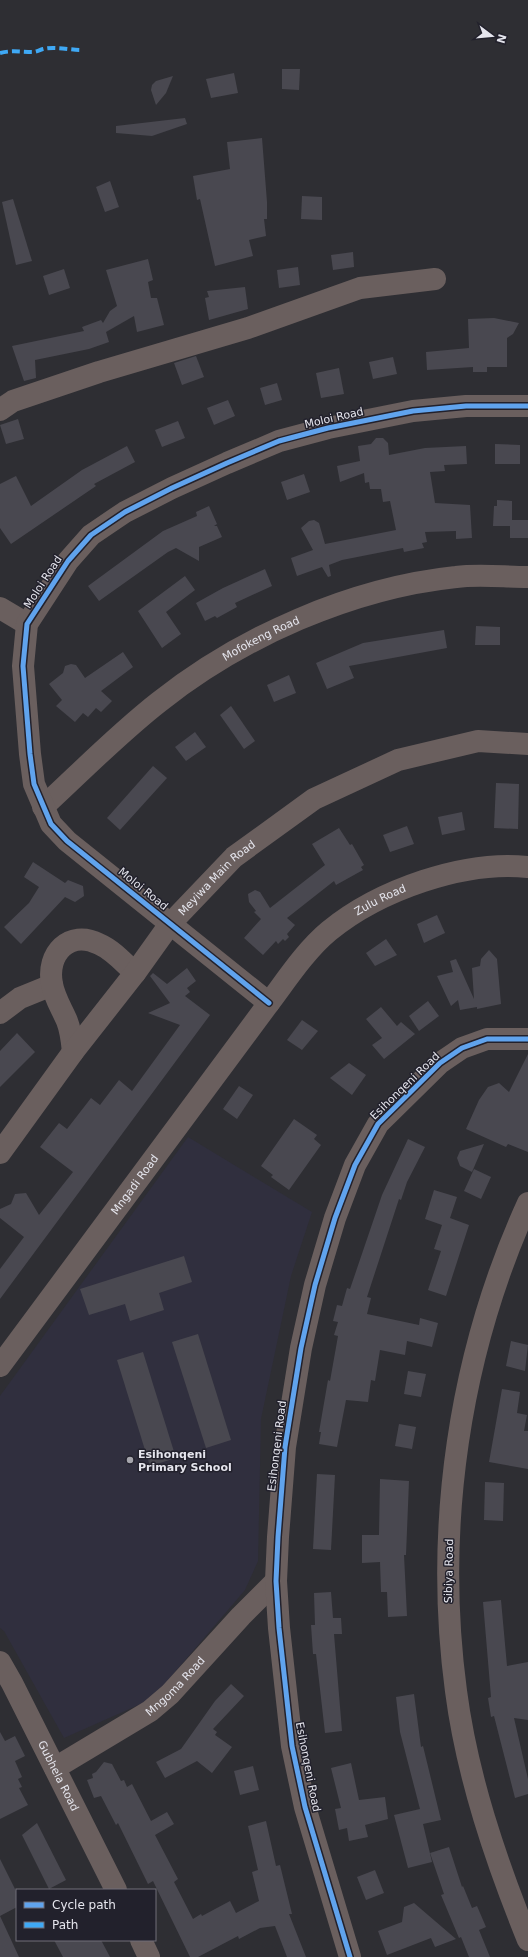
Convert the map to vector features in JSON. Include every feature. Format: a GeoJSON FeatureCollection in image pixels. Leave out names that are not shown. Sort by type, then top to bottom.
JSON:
{"type":"FeatureCollection","features":[{"type":"Feature","properties":{"kind":"street"},"geometry":{"type":"LineString","coordinates":[[0,410],[13,401],[99,372],[248,328],[360,288],[435,279]]}},
{"type":"Feature","properties":{"kind":"street","name":"Moloi Road"},"geometry":{"type":"LineString","coordinates":[[269,1003],[68,841],[52,824],[43,807],[34,784],[30,754],[23,666],[28,624],[50,587],[68,561],[91,535],[125,512],[227,463],[279,441],[328,428],[413,411],[466,406],[528,406]]}},
{"type":"Feature","properties":{"kind":"street","name":"Mofokeng Road"},"geometry":{"type":"LineString","coordinates":[[43,807],[114,740],[160,701],[239,647],[348,599],[456,577],[528,577]]}},
{"type":"Feature","properties":{"kind":"street"},"geometry":{"type":"LineString","coordinates":[[0,608],[28,624]]}},
{"type":"Feature","properties":{"kind":"street","name":"Meyiwa Main Road"},"geometry":{"type":"LineString","coordinates":[[0,1153],[73,1052],[135,973],[170,924],[234,857],[314,799],[398,760],[478,741],[528,744]]}},
{"type":"Feature","properties":{"kind":"street","name":"Zulu Road"},"geometry":{"type":"LineString","coordinates":[[269,1003],[300,963],[329,931],[363,908],[413,884],[468,869],[517,866],[528,867]]}},
{"type":"Feature","properties":{"kind":"street"},"geometry":{"type":"LineString","coordinates":[[73,1052],[68,1023],[52,985],[51,970],[54,955],[64,944],[76,940],[90,940],[100,944],[135,973]]}},
{"type":"Feature","properties":{"kind":"street"},"geometry":{"type":"LineString","coordinates":[[0,1013],[20,998],[52,985]]}},
{"type":"Feature","properties":{"kind":"street","name":"Mngadi Road"},"geometry":{"type":"LineString","coordinates":[[0,1366],[269,1003]]}},
{"type":"Feature","properties":{"kind":"street","name":"Esihonqeni Road"},"geometry":{"type":"LineString","coordinates":[[350,1957],[304,1807],[292,1746],[276,1581],[285,1447],[301,1348],[315,1284],[333,1225],[355,1165],[378,1124],[440,1062],[462,1048],[487,1039],[528,1039]]}},
{"type":"Feature","properties":{"kind":"street","name":"Sibiya Road"},"geometry":{"type":"LineString","coordinates":[[528,1203],[496,1284],[468,1384],[455,1462],[450,1541],[449,1624],[456,1693],[473,1780],[502,1875],[528,1940]]}},
{"type":"Feature","properties":{"kind":"street","name":"Mngoma Road"},"geometry":{"type":"LineString","coordinates":[[55,1768],[150,1710],[170,1694],[241,1616],[276,1581]]}},
{"type":"Feature","properties":{"kind":"street","name":"Gubhela Road"},"geometry":{"type":"LineString","coordinates":[[0,1662],[116,1889]]}},
{"type":"Feature","properties":{"kind":"street"},"geometry":{"type":"LineString","coordinates":[[141,1941],[149,1957]]}},
{"type":"Feature","properties":{"kind":"shaded area","name":"Esihonqeni Primary School"},"geometry":{"type":"Polygon","coordinates":[[[188,1137],[312,1212],[291,1276],[261,1419],[258,1561],[245,1590],[152,1699],[64,1738],[4,1631],[0,1628],[0,1396],[188,1137]]]}},
{"type":"Feature","properties":{"kind":"building"},"geometry":{"type":"Polygon","coordinates":[[[282,69],[300,69],[299,90],[282,89],[282,69]]]}},
{"type":"Feature","properties":{"kind":"building"},"geometry":{"type":"Polygon","coordinates":[[[234,73],[238,93],[211,98],[206,79],[234,73]]]}},
{"type":"Feature","properties":{"kind":"building"},"geometry":{"type":"Polygon","coordinates":[[[173,76],[166,93],[156,105],[151,90],[152,85],[156,81],[173,76]]]}},
{"type":"Feature","properties":{"kind":"building"},"geometry":{"type":"Polygon","coordinates":[[[185,118],[187,124],[152,136],[116,133],[116,126],[185,118]]]}},
{"type":"Feature","properties":{"kind":"building"},"geometry":{"type":"Polygon","coordinates":[[[262,138],[267,202],[267,219],[264,219],[266,236],[249,240],[253,256],[215,266],[200,199],[197,200],[193,176],[230,169],[227,142],[262,138]]]}},
{"type":"Feature","properties":{"kind":"building"},"geometry":{"type":"Polygon","coordinates":[[[110,181],[119,207],[105,212],[96,187],[110,181]]]}},
{"type":"Feature","properties":{"kind":"building"},"geometry":{"type":"Polygon","coordinates":[[[302,196],[322,197],[322,220],[301,219],[302,196]]]}},
{"type":"Feature","properties":{"kind":"building"},"geometry":{"type":"Polygon","coordinates":[[[13,199],[32,261],[16,265],[2,202],[13,199]]]}},
{"type":"Feature","properties":{"kind":"building"},"geometry":{"type":"Polygon","coordinates":[[[353,252],[354,267],[333,270],[331,255],[353,252]]]}},
{"type":"Feature","properties":{"kind":"building"},"geometry":{"type":"Polygon","coordinates":[[[148,259],[153,280],[148,282],[151,298],[157,298],[164,325],[137,332],[134,316],[106,332],[109,342],[89,349],[35,360],[36,378],[24,381],[12,346],[84,331],[82,327],[101,320],[103,323],[110,311],[117,306],[106,270],[148,259]]]}},
{"type":"Feature","properties":{"kind":"building"},"geometry":{"type":"Polygon","coordinates":[[[298,267],[300,285],[279,288],[277,270],[298,267]]]}},
{"type":"Feature","properties":{"kind":"building"},"geometry":{"type":"Polygon","coordinates":[[[64,269],[70,288],[49,295],[43,276],[64,269]]]}},
{"type":"Feature","properties":{"kind":"building"},"geometry":{"type":"Polygon","coordinates":[[[245,287],[248,309],[209,320],[205,298],[209,297],[207,291],[245,287]]]}},
{"type":"Feature","properties":{"kind":"building"},"geometry":{"type":"Polygon","coordinates":[[[494,318],[519,323],[513,334],[507,338],[507,367],[487,367],[487,372],[473,372],[473,367],[427,370],[426,352],[469,348],[468,319],[494,318]]]}},
{"type":"Feature","properties":{"kind":"building"},"geometry":{"type":"Polygon","coordinates":[[[196,356],[204,377],[182,385],[174,363],[196,356]]]}},
{"type":"Feature","properties":{"kind":"building"},"geometry":{"type":"Polygon","coordinates":[[[393,357],[397,374],[373,379],[369,362],[393,357]]]}},
{"type":"Feature","properties":{"kind":"building"},"geometry":{"type":"Polygon","coordinates":[[[339,368],[344,394],[321,398],[316,373],[339,368]]]}},
{"type":"Feature","properties":{"kind":"building"},"geometry":{"type":"Polygon","coordinates":[[[277,383],[282,400],[265,405],[260,388],[277,383]]]}},
{"type":"Feature","properties":{"kind":"building"},"geometry":{"type":"Polygon","coordinates":[[[228,400],[235,416],[214,425],[207,408],[228,400]]]}},
{"type":"Feature","properties":{"kind":"building"},"geometry":{"type":"Polygon","coordinates":[[[18,419],[24,439],[6,444],[0,425],[18,419]]]}},
{"type":"Feature","properties":{"kind":"building"},"geometry":{"type":"Polygon","coordinates":[[[178,421],[185,438],[162,447],[155,430],[178,421]]]}},
{"type":"Feature","properties":{"kind":"building"},"geometry":{"type":"Polygon","coordinates":[[[376,438],[383,438],[388,443],[389,455],[425,448],[466,446],[467,464],[444,465],[445,471],[430,472],[435,503],[470,505],[472,538],[456,539],[456,531],[425,532],[427,542],[422,543],[424,548],[404,552],[403,548],[342,560],[329,565],[331,576],[328,577],[322,567],[297,576],[291,558],[313,550],[301,528],[309,521],[314,520],[319,523],[325,544],[396,530],[390,501],[383,502],[381,489],[370,489],[369,482],[365,483],[364,473],[340,482],[337,466],[360,461],[358,446],[371,444],[376,438]]]}},
{"type":"Feature","properties":{"kind":"building"},"geometry":{"type":"Polygon","coordinates":[[[495,444],[520,445],[520,464],[495,464],[495,444]]]}},
{"type":"Feature","properties":{"kind":"building"},"geometry":{"type":"Polygon","coordinates":[[[127,446],[135,462],[94,484],[96,486],[11,544],[0,528],[0,484],[16,476],[31,506],[82,470],[127,446]]]}},
{"type":"Feature","properties":{"kind":"building"},"geometry":{"type":"Polygon","coordinates":[[[304,474],[310,492],[287,500],[281,482],[304,474]]]}},
{"type":"Feature","properties":{"kind":"building"},"geometry":{"type":"Polygon","coordinates":[[[497,500],[512,501],[512,520],[528,520],[528,538],[510,538],[510,526],[493,526],[494,506],[497,506],[497,500]]]}},
{"type":"Feature","properties":{"kind":"building"},"geometry":{"type":"Polygon","coordinates":[[[209,506],[217,524],[214,526],[217,526],[222,537],[199,547],[199,561],[176,548],[168,552],[99,601],[88,586],[163,531],[197,516],[196,512],[209,506]]]}},
{"type":"Feature","properties":{"kind":"building"},"geometry":{"type":"Polygon","coordinates":[[[265,569],[272,586],[235,603],[237,607],[217,618],[215,616],[205,621],[196,603],[223,588],[265,569]]]}},
{"type":"Feature","properties":{"kind":"building"},"geometry":{"type":"Polygon","coordinates":[[[185,576],[195,590],[166,612],[181,634],[162,648],[138,611],[185,576]]]}},
{"type":"Feature","properties":{"kind":"building"},"geometry":{"type":"Polygon","coordinates":[[[476,626],[500,627],[500,645],[475,645],[476,626]]]}},
{"type":"Feature","properties":{"kind":"building"},"geometry":{"type":"Polygon","coordinates":[[[444,630],[447,648],[349,666],[354,678],[327,689],[316,663],[363,643],[444,630]]]}},
{"type":"Feature","properties":{"kind":"building"},"geometry":{"type":"Polygon","coordinates":[[[123,652],[133,667],[101,691],[112,701],[101,712],[96,708],[88,717],[83,713],[75,722],[56,706],[62,700],[49,684],[63,673],[65,666],[71,664],[76,665],[85,678],[123,652]]]}},
{"type":"Feature","properties":{"kind":"building"},"geometry":{"type":"Polygon","coordinates":[[[289,675],[296,693],[274,702],[267,685],[289,675]]]}},
{"type":"Feature","properties":{"kind":"building"},"geometry":{"type":"Polygon","coordinates":[[[231,706],[255,741],[244,749],[220,715],[231,706]]]}},
{"type":"Feature","properties":{"kind":"building"},"geometry":{"type":"Polygon","coordinates":[[[195,732],[206,747],[186,761],[175,747],[195,732]]]}},
{"type":"Feature","properties":{"kind":"building"},"geometry":{"type":"Polygon","coordinates":[[[153,766],[167,778],[120,830],[107,818],[153,766]]]}},
{"type":"Feature","properties":{"kind":"building"},"geometry":{"type":"Polygon","coordinates":[[[496,783],[519,784],[518,829],[494,828],[496,783]]]}},
{"type":"Feature","properties":{"kind":"building"},"geometry":{"type":"Polygon","coordinates":[[[462,812],[465,830],[442,835],[438,817],[462,812]]]}},
{"type":"Feature","properties":{"kind":"building"},"geometry":{"type":"Polygon","coordinates":[[[407,826],[414,844],[390,852],[383,835],[407,826]]]}},
{"type":"Feature","properties":{"kind":"building"},"geometry":{"type":"Polygon","coordinates":[[[339,828],[350,845],[352,844],[364,865],[361,867],[363,870],[336,885],[334,881],[287,918],[295,925],[287,934],[289,937],[285,941],[283,939],[278,944],[276,941],[263,955],[244,938],[261,919],[254,912],[256,911],[249,902],[248,894],[255,890],[260,892],[270,908],[325,865],[312,844],[339,828]]]}},
{"type":"Feature","properties":{"kind":"building"},"geometry":{"type":"Polygon","coordinates":[[[33,862],[65,883],[68,880],[83,886],[84,896],[75,902],[65,897],[21,944],[4,927],[29,903],[39,887],[24,877],[33,862]]]}},
{"type":"Feature","properties":{"kind":"building"},"geometry":{"type":"Polygon","coordinates":[[[437,915],[445,933],[424,943],[417,924],[437,915]]]}},
{"type":"Feature","properties":{"kind":"building"},"geometry":{"type":"Polygon","coordinates":[[[386,939],[397,955],[375,966],[366,953],[386,939]]]}},
{"type":"Feature","properties":{"kind":"building"},"geometry":{"type":"Polygon","coordinates":[[[489,950],[497,959],[501,1004],[477,1009],[477,1007],[460,1010],[458,1000],[451,1006],[437,976],[453,972],[450,961],[456,959],[474,999],[472,968],[480,966],[481,959],[489,950]]]}},
{"type":"Feature","properties":{"kind":"building"},"geometry":{"type":"Polygon","coordinates":[[[187,968],[196,981],[187,988],[190,992],[185,996],[210,1015],[0,1299],[0,1269],[24,1237],[0,1218],[0,1209],[11,1204],[15,1194],[26,1193],[39,1215],[73,1172],[40,1147],[59,1123],[67,1129],[91,1098],[100,1105],[119,1080],[132,1091],[180,1025],[148,1013],[170,1003],[150,976],[153,973],[167,984],[187,968]]]}},
{"type":"Feature","properties":{"kind":"building"},"geometry":{"type":"Polygon","coordinates":[[[428,1001],[439,1016],[419,1031],[409,1016],[428,1001]]]}},
{"type":"Feature","properties":{"kind":"building"},"geometry":{"type":"Polygon","coordinates":[[[381,1007],[397,1026],[401,1022],[415,1034],[384,1059],[372,1045],[382,1038],[366,1019],[381,1007]]]}},
{"type":"Feature","properties":{"kind":"building"},"geometry":{"type":"Polygon","coordinates":[[[302,1020],[318,1031],[302,1050],[287,1040],[302,1020]]]}},
{"type":"Feature","properties":{"kind":"building"},"geometry":{"type":"Polygon","coordinates":[[[17,1033],[35,1052],[0,1087],[0,1051],[17,1033]]]}},
{"type":"Feature","properties":{"kind":"building"},"geometry":{"type":"Polygon","coordinates":[[[528,1054],[528,1152],[508,1144],[506,1147],[466,1129],[479,1100],[488,1087],[499,1083],[509,1092],[528,1054]]]}},
{"type":"Feature","properties":{"kind":"building"},"geometry":{"type":"Polygon","coordinates":[[[349,1063],[366,1075],[352,1095],[330,1078],[349,1063]]]}},
{"type":"Feature","properties":{"kind":"building"},"geometry":{"type":"Polygon","coordinates":[[[239,1086],[253,1095],[237,1119],[223,1109],[239,1086]]]}},
{"type":"Feature","properties":{"kind":"building"},"geometry":{"type":"Polygon","coordinates":[[[294,1119],[317,1135],[314,1139],[321,1145],[289,1190],[271,1177],[273,1175],[261,1166],[294,1119]]]}},
{"type":"Feature","properties":{"kind":"building"},"geometry":{"type":"Polygon","coordinates":[[[408,1139],[425,1147],[407,1182],[401,1200],[399,1199],[367,1297],[371,1298],[367,1314],[419,1325],[420,1318],[438,1323],[432,1347],[407,1341],[405,1355],[380,1350],[375,1381],[371,1380],[368,1402],[346,1400],[337,1447],[319,1444],[321,1432],[319,1432],[328,1380],[330,1381],[338,1336],[334,1335],[338,1322],[333,1321],[337,1305],[342,1306],[347,1288],[350,1289],[382,1195],[408,1139]]]}},
{"type":"Feature","properties":{"kind":"building"},"geometry":{"type":"Polygon","coordinates":[[[484,1144],[472,1172],[460,1166],[457,1158],[460,1151],[484,1144]]]}},
{"type":"Feature","properties":{"kind":"building"},"geometry":{"type":"Polygon","coordinates":[[[474,1169],[491,1177],[481,1199],[464,1191],[474,1169]]]}},
{"type":"Feature","properties":{"kind":"building"},"geometry":{"type":"Polygon","coordinates":[[[434,1190],[457,1197],[450,1218],[469,1225],[446,1296],[428,1290],[441,1251],[434,1249],[442,1225],[425,1219],[434,1190]]]}},
{"type":"Feature","properties":{"kind":"building"},"geometry":{"type":"Polygon","coordinates":[[[184,1256],[192,1282],[159,1293],[164,1310],[130,1321],[125,1304],[89,1315],[80,1289],[184,1256]]]}},
{"type":"Feature","properties":{"kind":"building"},"geometry":{"type":"Polygon","coordinates":[[[198,1334],[231,1440],[206,1448],[172,1342],[198,1334]]]}},
{"type":"Feature","properties":{"kind":"building"},"geometry":{"type":"Polygon","coordinates":[[[511,1341],[528,1345],[525,1371],[506,1366],[511,1341]]]}},
{"type":"Feature","properties":{"kind":"building"},"geometry":{"type":"Polygon","coordinates":[[[143,1352],[176,1458],[150,1466],[117,1360],[143,1352]]]}},
{"type":"Feature","properties":{"kind":"building"},"geometry":{"type":"Polygon","coordinates":[[[408,1371],[426,1374],[421,1397],[404,1394],[408,1371]]]}},
{"type":"Feature","properties":{"kind":"building"},"geometry":{"type":"Polygon","coordinates":[[[502,1389],[520,1392],[517,1413],[527,1415],[524,1431],[528,1431],[528,1469],[489,1462],[502,1389]]]}},
{"type":"Feature","properties":{"kind":"building"},"geometry":{"type":"Polygon","coordinates":[[[399,1424],[416,1427],[412,1449],[395,1446],[399,1424]]]}},
{"type":"Feature","properties":{"kind":"building"},"geometry":{"type":"Polygon","coordinates":[[[317,1474],[335,1475],[331,1550],[313,1549],[317,1474]]]}},
{"type":"Feature","properties":{"kind":"building"},"geometry":{"type":"Polygon","coordinates":[[[380,1479],[409,1481],[406,1555],[404,1555],[407,1616],[388,1617],[387,1592],[381,1592],[380,1562],[362,1563],[362,1535],[379,1535],[380,1479]]]}},
{"type":"Feature","properties":{"kind":"building"},"geometry":{"type":"Polygon","coordinates":[[[485,1482],[504,1483],[503,1521],[484,1520],[485,1482]]]}},
{"type":"Feature","properties":{"kind":"building"},"geometry":{"type":"Polygon","coordinates":[[[331,1592],[333,1618],[341,1618],[342,1634],[334,1634],[342,1731],[325,1733],[316,1654],[313,1654],[311,1625],[315,1625],[314,1593],[331,1592]]]}},
{"type":"Feature","properties":{"kind":"building"},"geometry":{"type":"Polygon","coordinates":[[[501,1600],[507,1666],[528,1662],[528,1720],[514,1718],[528,1779],[528,1794],[515,1798],[494,1716],[491,1717],[488,1698],[491,1697],[483,1602],[501,1600]]]}},
{"type":"Feature","properties":{"kind":"building"},"geometry":{"type":"Polygon","coordinates":[[[231,1684],[244,1696],[213,1729],[217,1732],[215,1735],[232,1747],[212,1773],[197,1761],[165,1778],[156,1762],[181,1749],[215,1701],[231,1684]]]}},
{"type":"Feature","properties":{"kind":"building"},"geometry":{"type":"Polygon","coordinates":[[[414,1694],[421,1747],[423,1746],[441,1820],[423,1824],[432,1862],[408,1868],[394,1815],[420,1809],[400,1732],[396,1697],[414,1694]]]}},
{"type":"Feature","properties":{"kind":"building"},"geometry":{"type":"Polygon","coordinates":[[[0,1732],[5,1741],[15,1736],[25,1756],[15,1761],[22,1777],[18,1779],[22,1787],[19,1788],[28,1805],[0,1819],[0,1732]]]}},
{"type":"Feature","properties":{"kind":"building"},"geometry":{"type":"Polygon","coordinates":[[[104,1762],[112,1764],[121,1781],[124,1780],[127,1787],[132,1784],[151,1821],[167,1812],[174,1824],[155,1835],[178,1879],[174,1882],[193,1919],[201,1914],[202,1916],[230,1901],[236,1913],[259,1901],[252,1872],[258,1870],[248,1826],[266,1821],[276,1866],[280,1865],[292,1914],[289,1914],[306,1957],[287,1957],[275,1926],[260,1928],[239,1939],[238,1936],[198,1957],[190,1957],[153,1881],[148,1884],[118,1823],[116,1825],[101,1796],[94,1798],[87,1780],[93,1778],[92,1774],[96,1772],[104,1762]]]}},
{"type":"Feature","properties":{"kind":"building"},"geometry":{"type":"Polygon","coordinates":[[[351,1763],[359,1800],[385,1797],[388,1819],[365,1825],[368,1837],[349,1841],[347,1828],[339,1830],[335,1809],[341,1808],[331,1768],[351,1763]]]}},
{"type":"Feature","properties":{"kind":"building"},"geometry":{"type":"Polygon","coordinates":[[[253,1766],[259,1790],[240,1795],[234,1771],[253,1766]]]}},
{"type":"Feature","properties":{"kind":"building"},"geometry":{"type":"Polygon","coordinates":[[[37,1823],[66,1880],[49,1889],[22,1835],[37,1823]]]}},
{"type":"Feature","properties":{"kind":"building"},"geometry":{"type":"Polygon","coordinates":[[[449,1847],[462,1887],[463,1886],[472,1908],[477,1906],[486,1927],[479,1930],[490,1957],[469,1957],[461,1937],[459,1938],[441,1895],[444,1894],[430,1853],[449,1847]]]}},
{"type":"Feature","properties":{"kind":"building"},"geometry":{"type":"Polygon","coordinates":[[[0,1859],[16,1891],[16,1908],[0,1916],[0,1859]]]}},
{"type":"Feature","properties":{"kind":"building"},"geometry":{"type":"Polygon","coordinates":[[[375,1870],[384,1893],[366,1900],[357,1877],[375,1870]]]}},
{"type":"Feature","properties":{"kind":"building"},"geometry":{"type":"Polygon","coordinates":[[[414,1903],[456,1939],[435,1947],[431,1938],[387,1955],[378,1931],[402,1922],[404,1907],[414,1903]]]}},
{"type":"Feature","properties":{"kind":"building"},"geometry":{"type":"Polygon","coordinates":[[[0,1916],[19,1957],[0,1957],[0,1916]]]}},
{"type":"Feature","properties":{"kind":"building"},"geometry":{"type":"Polygon","coordinates":[[[55,1941],[102,1941],[110,1957],[63,1957],[55,1941]]]}},
{"type":"Feature","properties":{"kind":"marked path"},"geometry":{"type":"LineString","coordinates":[[0,53],[12,51],[34,52],[52,48],[82,50]]}},
{"type":"Feature","properties":{"kind":"cycle path"},"geometry":{"type":"LineString","coordinates":[[269,1003],[67,841],[51,824],[34,784],[30,754],[23,666],[27,624],[68,561],[91,535],[125,512],[172,488],[227,463],[279,441],[328,428],[413,411],[466,406],[528,406]]}},
{"type":"Feature","properties":{"kind":"cycle path"},"geometry":{"type":"LineString","coordinates":[[350,1957],[305,1807],[292,1746],[279,1628],[276,1581],[285,1447],[301,1348],[315,1285],[335,1218],[355,1165],[378,1124],[440,1063],[462,1048],[487,1039],[528,1039]]}},
{"type":"Feature","properties":{"kind":"place","name":"Esihonqeni Primary School"},"geometry":{"type":"Point","coordinates":[130,1460]}}]}
